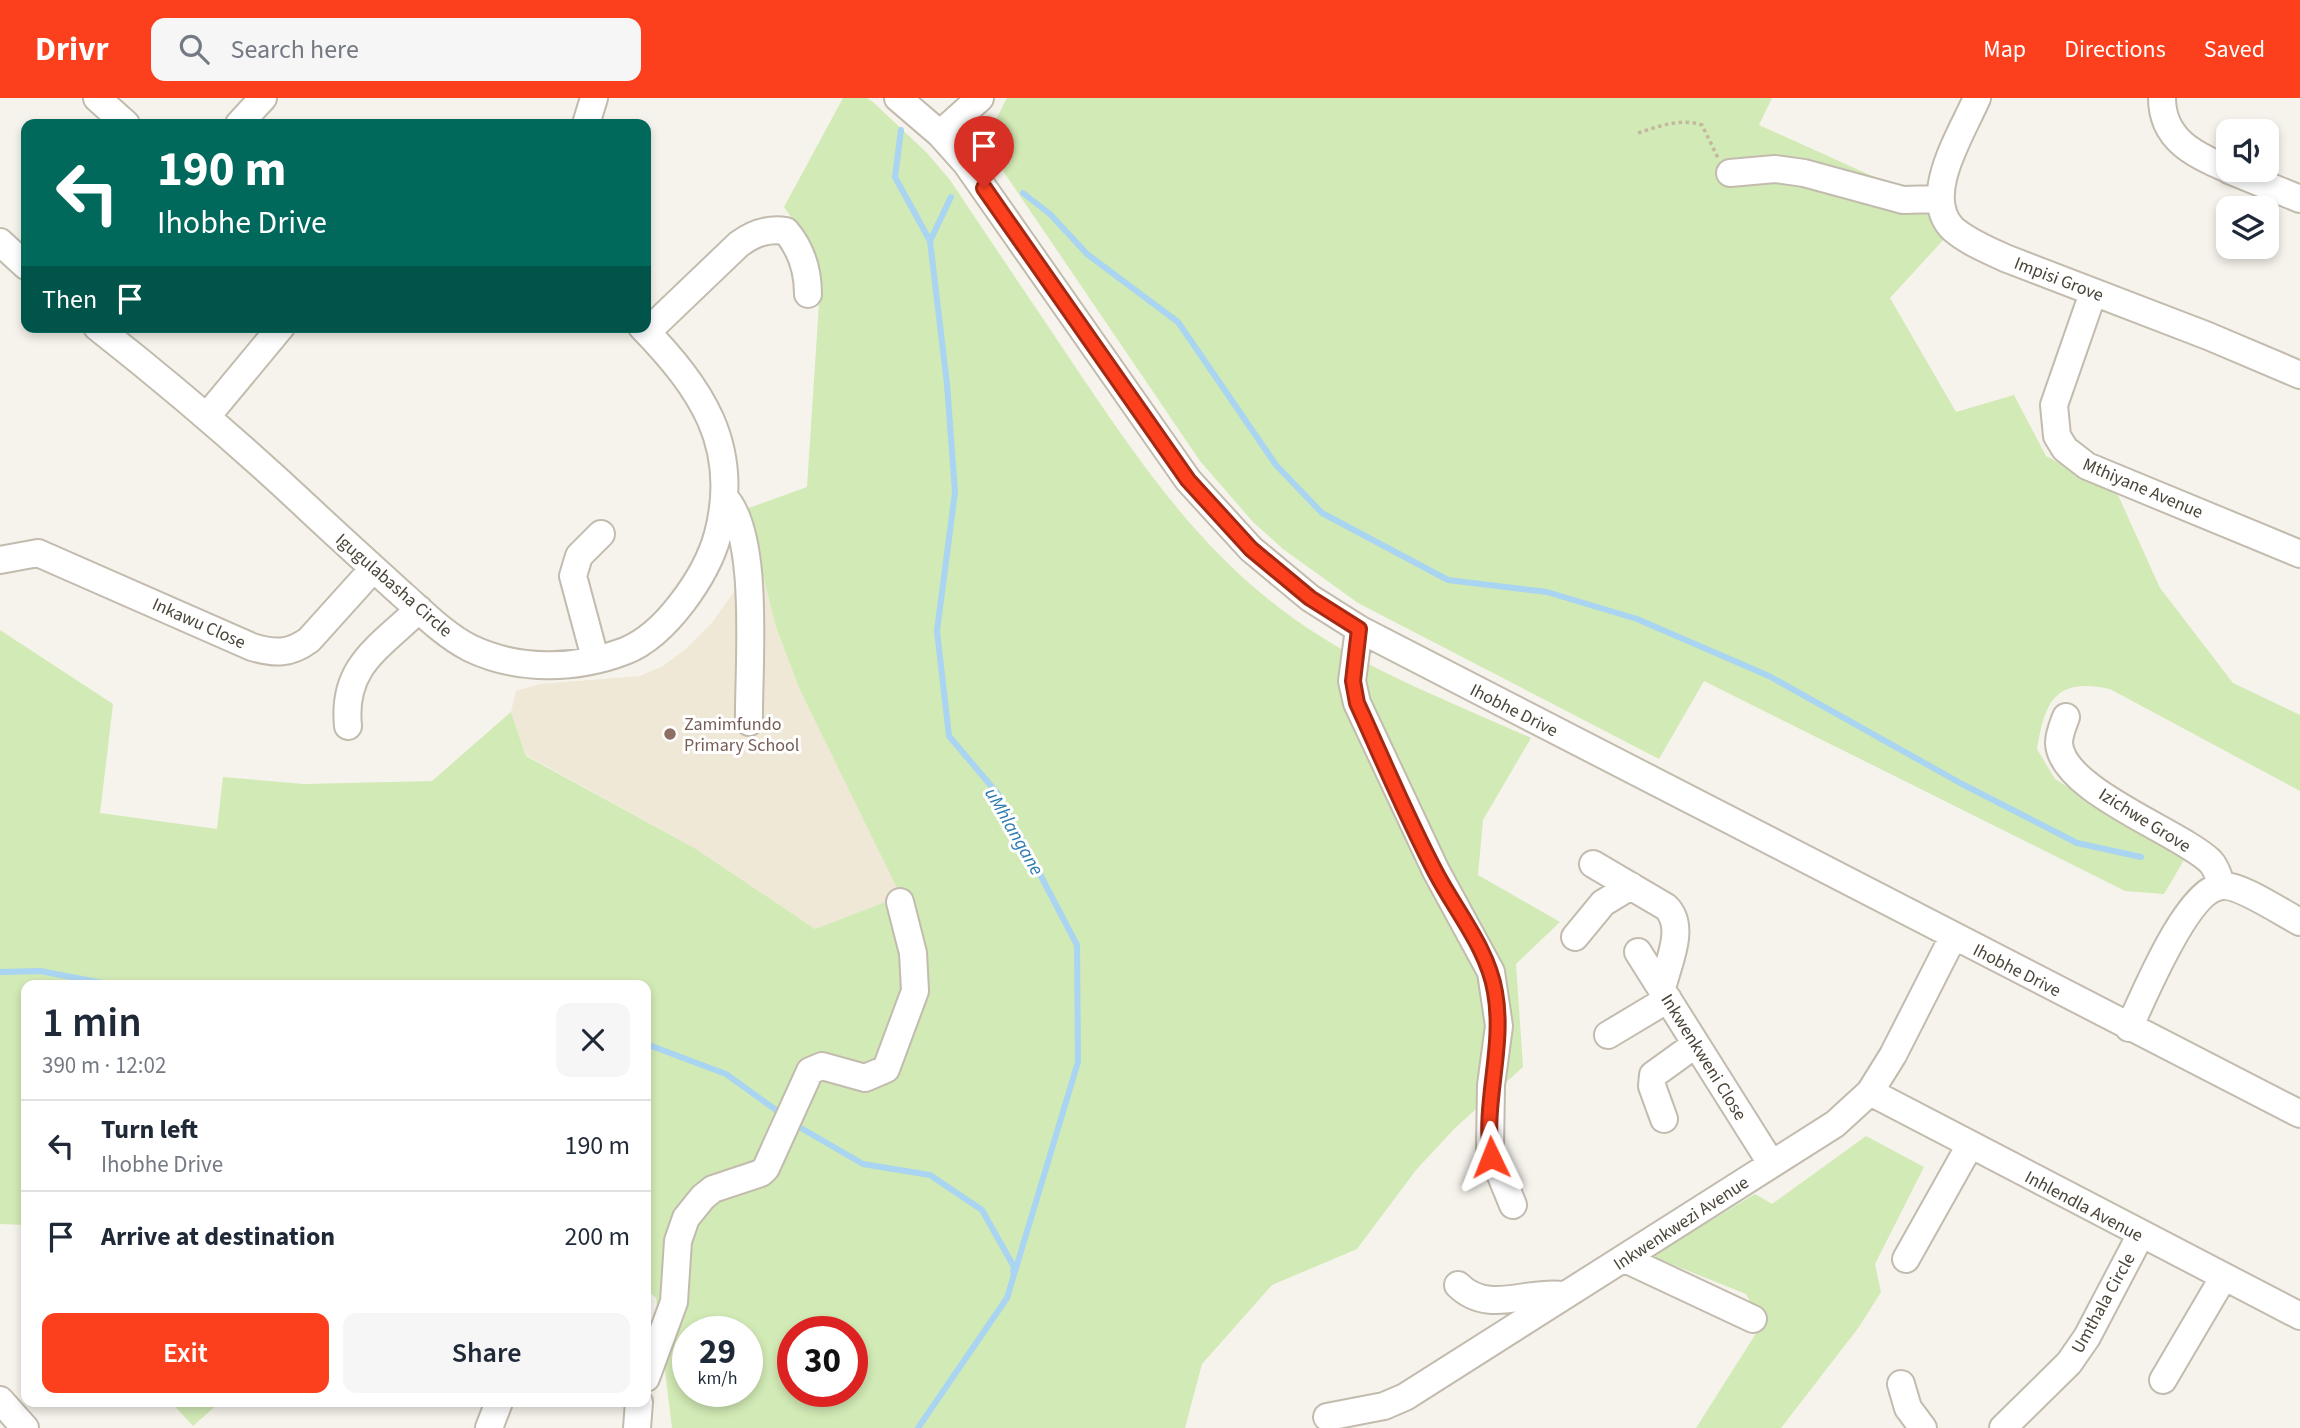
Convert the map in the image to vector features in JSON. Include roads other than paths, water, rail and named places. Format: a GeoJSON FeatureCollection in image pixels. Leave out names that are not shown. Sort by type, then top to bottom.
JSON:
{"type":"FeatureCollection","features":[{"type":"Feature","properties":{"kind":"street"},"geometry":{"type":"LineString","coordinates":[[97,98],[120,119]]}},
{"type":"Feature","properties":{"kind":"street"},"geometry":{"type":"LineString","coordinates":[[244,119],[263,98]]}},
{"type":"Feature","properties":{"kind":"street"},"geometry":{"type":"LineString","coordinates":[[588,119],[594,98]]}},
{"type":"Feature","properties":{"kind":"street","name":"Ihobhe Drive"},"geometry":{"type":"LineString","coordinates":[[898,98],[940,134],[966,163],[1188,480],[1251,549],[1310,598],[1359,629],[2300,1114]]}},
{"type":"Feature","properties":{"kind":"street"},"geometry":{"type":"LineString","coordinates":[[940,134],[980,98]]}},
{"type":"Feature","properties":{"kind":"street"},"geometry":{"type":"LineString","coordinates":[[1730,173],[1775,169],[1804,173],[1903,200],[1938,199],[1944,176],[1977,98]]}},
{"type":"Feature","properties":{"kind":"street"},"geometry":{"type":"LineString","coordinates":[[2162,98],[2165,121],[2179,142],[2216,162]]}},
{"type":"Feature","properties":{"kind":"street"},"geometry":{"type":"LineString","coordinates":[[2259,182],[2300,199]]}},
{"type":"Feature","properties":{"kind":"street","name":"Impisi Grove"},"geometry":{"type":"LineString","coordinates":[[1938,199],[1952,228],[1970,241],[2300,375]]}},
{"type":"Feature","properties":{"kind":"street"},"geometry":{"type":"LineString","coordinates":[[651,324],[752,235],[774,229],[786,231],[796,243],[806,267],[808,294]]}},
{"type":"Feature","properties":{"kind":"street"},"geometry":{"type":"LineString","coordinates":[[0,242],[21,261]]}},
{"type":"Feature","properties":{"kind":"street","name":"Mthiyane Avenue"},"geometry":{"type":"LineString","coordinates":[[2093,293],[2054,405],[2054,423],[2065,449],[2075,459],[2110,477],[2300,554]]}},
{"type":"Feature","properties":{"kind":"street","name":"Igugulabasha Circle"},"geometry":{"type":"LineString","coordinates":[[105,333],[208,415],[373,569],[451,636],[493,657],[552,666],[626,650],[652,634],[693,588],[716,538],[724,497],[723,461],[711,414],[692,384],[647,333]]}},
{"type":"Feature","properties":{"kind":"street"},"geometry":{"type":"LineString","coordinates":[[208,415],[276,333]]}},
{"type":"Feature","properties":{"kind":"street"},"geometry":{"type":"LineString","coordinates":[[724,497],[738,517],[746,554],[749,722]]}},
{"type":"Feature","properties":{"kind":"street"},"geometry":{"type":"LineString","coordinates":[[595,658],[574,572],[582,551],[601,534]]}},
{"type":"Feature","properties":{"kind":"street","name":"Inkawu Close"},"geometry":{"type":"LineString","coordinates":[[0,559],[38,552],[252,647],[283,653],[297,649],[309,640],[373,569]]}},
{"type":"Feature","properties":{"kind":"street"},"geometry":{"type":"LineString","coordinates":[[348,726],[346,697],[356,670],[419,609]]}},
{"type":"Feature","properties":{"kind":"street"},"geometry":{"type":"LineString","coordinates":[[1359,629],[1353,681],[1357,703],[1436,872],[1482,954],[1494,983],[1499,1026],[1491,1085],[1490,1149],[1513,1205]]}},
{"type":"Feature","properties":{"kind":"street","name":"Izichwe Grove"},"geometry":{"type":"LineString","coordinates":[[2066,717],[2059,741],[2062,754],[2071,768],[2108,799],[2211,862],[2221,886]]}},
{"type":"Feature","properties":{"kind":"street"},"geometry":{"type":"LineString","coordinates":[[1593,864],[1666,907],[1676,924],[1665,994],[1608,1035]]}},
{"type":"Feature","properties":{"kind":"street"},"geometry":{"type":"LineString","coordinates":[[1575,937],[1603,904],[1631,886]]}},
{"type":"Feature","properties":{"kind":"street"},"geometry":{"type":"LineString","coordinates":[[2129,1028],[2183,922],[2205,893],[2221,886],[2239,889],[2300,922]]}},
{"type":"Feature","properties":{"kind":"street"},"geometry":{"type":"LineString","coordinates":[[651,1364],[674,1301],[678,1241],[686,1218],[702,1197],[713,1189],[761,1173],[796,1095],[810,1071],[817,1066],[865,1079],[886,1069],[915,991],[916,978],[900,902]]}},
{"type":"Feature","properties":{"kind":"street","name":"Inkwenkwezi Avenue"},"geometry":{"type":"LineString","coordinates":[[1327,1417],[1384,1406],[1405,1397],[1835,1124],[1870,1092],[1893,1055],[1953,937]]}},
{"type":"Feature","properties":{"kind":"street","name":"Inkwenkweni Close"},"geometry":{"type":"LineString","coordinates":[[1638,952],[1771,1163]]}},
{"type":"Feature","properties":{"kind":"street"},"geometry":{"type":"LineString","coordinates":[[1664,1119],[1652,1086],[1653,1075],[1696,1044]]}},
{"type":"Feature","properties":{"kind":"street","name":"Inhlendla Avenue"},"geometry":{"type":"LineString","coordinates":[[1870,1092],[2140,1236],[2300,1317]]}},
{"type":"Feature","properties":{"kind":"street"},"geometry":{"type":"LineString","coordinates":[[1906,1259],[1970,1145]]}},
{"type":"Feature","properties":{"kind":"street","name":"Umthala Circle"},"geometry":{"type":"LineString","coordinates":[[2003,1428],[2056,1377],[2078,1349],[2140,1236]]}},
{"type":"Feature","properties":{"kind":"street"},"geometry":{"type":"LineString","coordinates":[[1625,1259],[1753,1319]]}},
{"type":"Feature","properties":{"kind":"street"},"geometry":{"type":"LineString","coordinates":[[2163,1380],[2223,1278]]}},
{"type":"Feature","properties":{"kind":"street"},"geometry":{"type":"LineString","coordinates":[[1458,1285],[1472,1295],[1489,1301],[1565,1296]]}},
{"type":"Feature","properties":{"kind":"street"},"geometry":{"type":"LineString","coordinates":[[1901,1384],[1908,1408],[1923,1428]]}},
{"type":"Feature","properties":{"kind":"street"},"geometry":{"type":"LineString","coordinates":[[0,1400],[25,1428]]}},
{"type":"Feature","properties":{"kind":"street"},"geometry":{"type":"LineString","coordinates":[[489,1428],[497,1407]]}},
{"type":"Feature","properties":{"kind":"street"},"geometry":{"type":"LineString","coordinates":[[637,1428],[639,1407]]}},
{"type":"Feature","properties":{"kind":"waterway","name":"uMhlangane"},"geometry":{"type":"LineString","coordinates":[[901,130],[895,177],[930,241],[947,384],[955,492],[937,631],[949,736],[998,794],[1077,945],[1078,1062],[1007,1298],[918,1428]]}},
{"type":"Feature","properties":{"kind":"waterway"},"geometry":{"type":"LineString","coordinates":[[1023,193],[1050,214],[1087,254],[1178,322],[1276,465],[1322,513],[1448,580],[1547,592],[1637,619],[1769,676],[1962,784],[2077,843],[2141,857]]}},
{"type":"Feature","properties":{"kind":"waterway"},"geometry":{"type":"LineString","coordinates":[[930,241],[951,197]]}},
{"type":"Feature","properties":{"kind":"waterway"},"geometry":{"type":"LineString","coordinates":[[0,972],[40,971],[87,980]]}},
{"type":"Feature","properties":{"kind":"waterway"},"geometry":{"type":"LineString","coordinates":[[651,1046],[726,1074],[783,1115]]}},
{"type":"Feature","properties":{"kind":"waterway"},"geometry":{"type":"LineString","coordinates":[[794,1124],[863,1164],[930,1175],[982,1210],[1014,1267],[1013,1271]]}},
{"type":"Feature","properties":{"kind":"place","name":"Zamimfundo Primary School"},"geometry":{"type":"Point","coordinates":[670,734]}}]}
